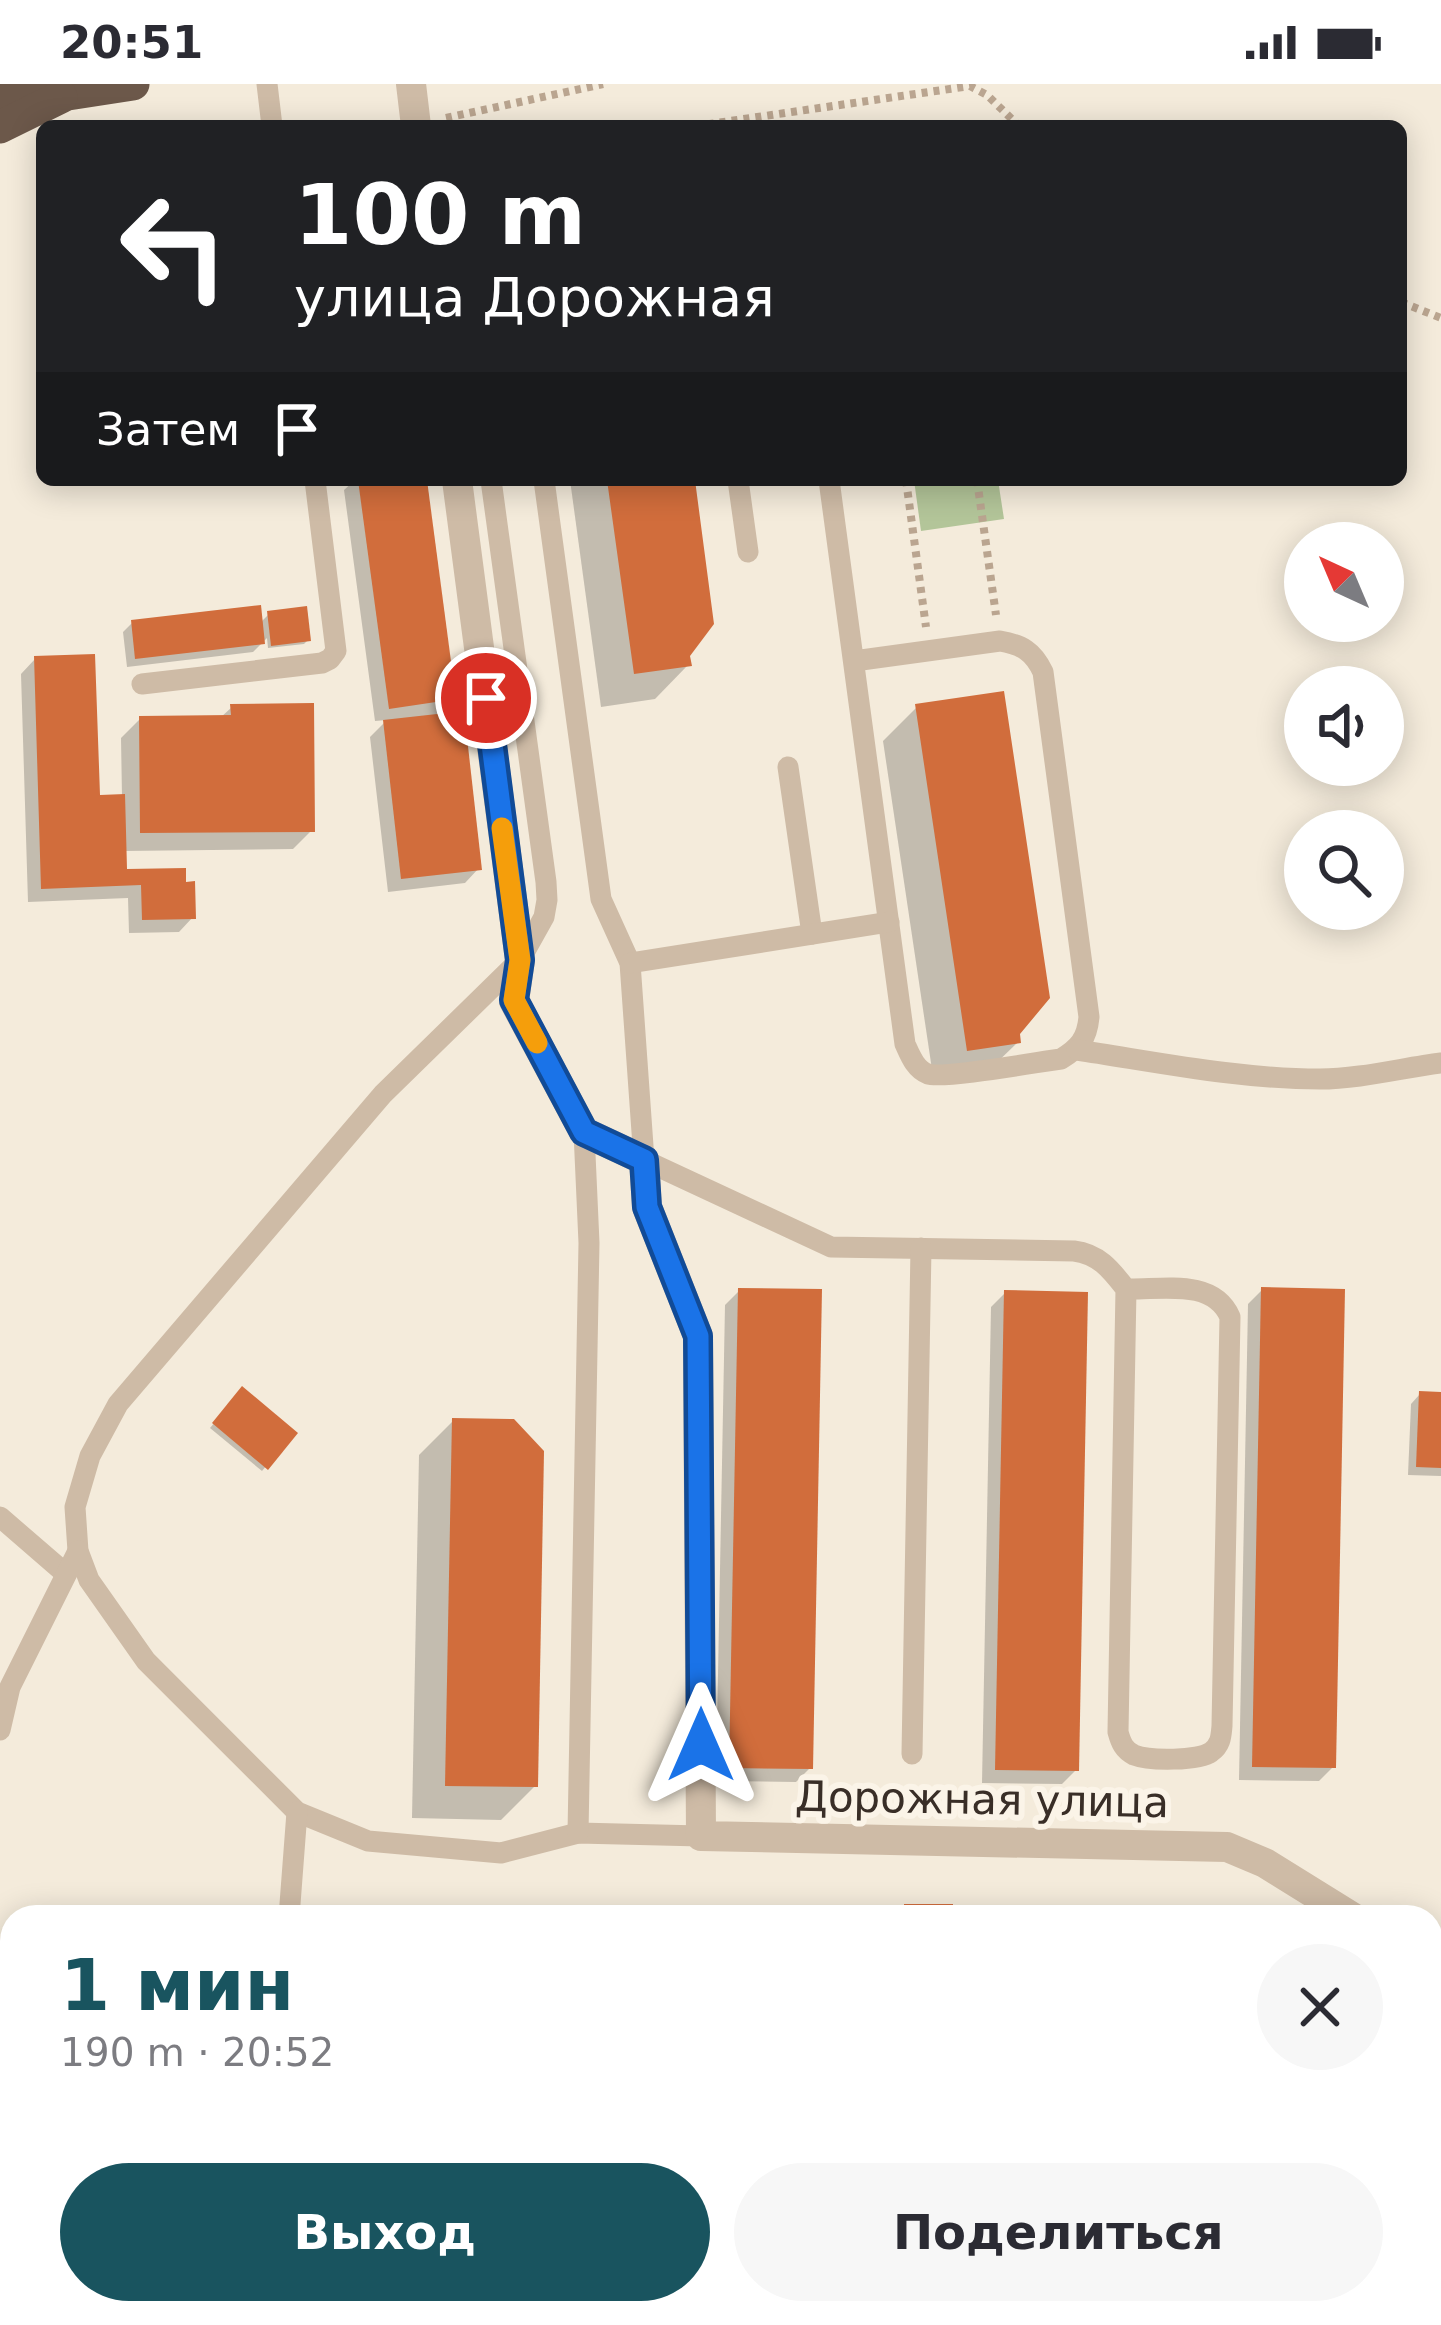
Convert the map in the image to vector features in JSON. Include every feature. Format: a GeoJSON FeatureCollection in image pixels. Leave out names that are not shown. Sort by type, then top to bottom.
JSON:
{"type":"FeatureCollection","features":[{"type":"Feature","properties":{"kind":"highway"},"geometry":{"type":"LineString","coordinates":[[0,93],[68,94],[114,86]]}},
{"type":"Feature","properties":{"kind":"highway"},"geometry":{"type":"LineString","coordinates":[[0,128],[68,94]]}},
{"type":"Feature","properties":{"kind":"street"},"geometry":{"type":"LineString","coordinates":[[411,84],[415,120]]}},
{"type":"Feature","properties":{"kind":"street"},"geometry":{"type":"LineString","coordinates":[[459,486],[520,960],[514,1000],[584,1132],[644,1160],[647,1207],[698,1336],[701,1836]]}},
{"type":"Feature","properties":{"kind":"street","name":"Дорожная улица"},"geometry":{"type":"LineString","coordinates":[[701,1836],[1227,1847],[1265,1863],[1333,1905]]}},
{"type":"Feature","properties":{"kind":"lane"},"geometry":{"type":"LineString","coordinates":[[267,84],[271,120]]}},
{"type":"Feature","properties":{"kind":"lane"},"geometry":{"type":"LineString","coordinates":[[142,684],[322,663],[334,656],[316,486]]}},
{"type":"Feature","properties":{"kind":"lane"},"geometry":{"type":"LineString","coordinates":[[492,486],[548,900],[544,917],[520,960],[382,1094],[118,1404],[91,1456],[75,1507],[78,1551],[89,1580],[146,1661],[297,1812],[368,1841],[501,1853],[578,1833],[701,1836]]}},
{"type":"Feature","properties":{"kind":"lane"},"geometry":{"type":"LineString","coordinates":[[545,486],[601,899],[630,963],[644,1160],[831,1247],[1087,1252],[1101,1260],[1126,1289],[1118,1732],[1121,1745],[1132,1754],[1194,1759],[1209,1755],[1220,1744],[1222,1726],[1230,1317],[1214,1294],[1126,1289]]}},
{"type":"Feature","properties":{"kind":"lane"},"geometry":{"type":"LineString","coordinates":[[739,486],[748,552]]}},
{"type":"Feature","properties":{"kind":"lane"},"geometry":{"type":"LineString","coordinates":[[830,486],[905,1044],[913,1062],[928,1074],[1061,1059],[1077,1050],[1088,1034],[1090,1018],[1043,672],[1035,656],[1018,644],[1000,641],[854,661]]}},
{"type":"Feature","properties":{"kind":"lane"},"geometry":{"type":"LineString","coordinates":[[788,767],[812,934]]}},
{"type":"Feature","properties":{"kind":"lane"},"geometry":{"type":"LineString","coordinates":[[630,963],[889,922]]}},
{"type":"Feature","properties":{"kind":"lane"},"geometry":{"type":"LineString","coordinates":[[1077,1050],[1310,1079],[1441,1063]]}},
{"type":"Feature","properties":{"kind":"lane"},"geometry":{"type":"LineString","coordinates":[[578,1833],[589,1243],[584,1132]]}},
{"type":"Feature","properties":{"kind":"lane"},"geometry":{"type":"LineString","coordinates":[[912,1754],[921,1249]]}},
{"type":"Feature","properties":{"kind":"lane"},"geometry":{"type":"LineString","coordinates":[[0,1517],[66,1574]]}},
{"type":"Feature","properties":{"kind":"lane"},"geometry":{"type":"LineString","coordinates":[[0,1730],[10,1687],[78,1551]]}},
{"type":"Feature","properties":{"kind":"lane"},"geometry":{"type":"LineString","coordinates":[[290,1905],[297,1812]]}},
{"type":"Feature","properties":{"kind":"path"},"geometry":{"type":"LineString","coordinates":[[439,120],[603,84]]}},
{"type":"Feature","properties":{"kind":"path"},"geometry":{"type":"LineString","coordinates":[[737,120],[970,86],[1013,120]]}},
{"type":"Feature","properties":{"kind":"path"},"geometry":{"type":"LineString","coordinates":[[1407,304],[1441,318]]}},
{"type":"Feature","properties":{"kind":"path"},"geometry":{"type":"LineString","coordinates":[[906,486],[929,651]]}},
{"type":"Feature","properties":{"kind":"path"},"geometry":{"type":"LineString","coordinates":[[978,486],[1000,641]]}},
{"type":"Feature","properties":{"kind":"green space"},"geometry":{"type":"Polygon","coordinates":[[[915,486],[999,486],[1004,519],[921,531],[915,486]]]}},
{"type":"Feature","properties":{"kind":"building"},"geometry":{"type":"Polygon","coordinates":[[[359,486],[428,486],[456,699],[389,709],[359,486]]]}},
{"type":"Feature","properties":{"kind":"building"},"geometry":{"type":"Polygon","coordinates":[[[608,486],[696,486],[714,624],[690,656],[692,666],[634,674],[608,486]]]}},
{"type":"Feature","properties":{"kind":"building"},"geometry":{"type":"Polygon","coordinates":[[[261,605],[265,644],[135,659],[131,620],[261,605]]]}},
{"type":"Feature","properties":{"kind":"building"},"geometry":{"type":"Polygon","coordinates":[[[307,606],[311,641],[271,646],[267,611],[307,606]]]}},
{"type":"Feature","properties":{"kind":"building"},"geometry":{"type":"Polygon","coordinates":[[[95,654],[100,795],[125,794],[127,869],[186,868],[186,882],[195,881],[196,919],[142,920],[141,885],[41,889],[34,656],[95,654]]]}},
{"type":"Feature","properties":{"kind":"building"},"geometry":{"type":"Polygon","coordinates":[[[1004,691],[1050,998],[1020,1034],[1021,1043],[967,1051],[915,704],[1004,691]]]}},
{"type":"Feature","properties":{"kind":"building"},"geometry":{"type":"Polygon","coordinates":[[[314,703],[315,832],[140,833],[139,716],[231,715],[230,704],[314,703]]]}},
{"type":"Feature","properties":{"kind":"building"},"geometry":{"type":"Polygon","coordinates":[[[464,711],[482,870],[401,879],[383,720],[464,711]]]}},
{"type":"Feature","properties":{"kind":"building"},"geometry":{"type":"Polygon","coordinates":[[[1261,1287],[1345,1289],[1336,1768],[1252,1767],[1261,1287]]]}},
{"type":"Feature","properties":{"kind":"building"},"geometry":{"type":"Polygon","coordinates":[[[738,1288],[822,1289],[813,1769],[729,1768],[738,1288]]]}},
{"type":"Feature","properties":{"kind":"building"},"geometry":{"type":"Polygon","coordinates":[[[1004,1290],[1088,1292],[1079,1771],[995,1770],[1004,1290]]]}},
{"type":"Feature","properties":{"kind":"building"},"geometry":{"type":"Polygon","coordinates":[[[242,1386],[298,1433],[268,1470],[212,1423],[242,1386]]]}},
{"type":"Feature","properties":{"kind":"building"},"geometry":{"type":"Polygon","coordinates":[[[1419,1391],[1441,1392],[1441,1468],[1416,1467],[1419,1391]]]}},
{"type":"Feature","properties":{"kind":"building"},"geometry":{"type":"Polygon","coordinates":[[[452,1418],[514,1419],[544,1451],[538,1787],[445,1786],[452,1418]]]}},
{"type":"Feature","properties":{"kind":"slow traffic"},"geometry":{"type":"LineString","coordinates":[[502,828],[520,960],[514,1000],[537,1043]]}},
{"type":"Feature","properties":{"kind":"route"},"geometry":{"type":"LineString","coordinates":[[486,698],[520,960],[514,1000],[584,1132],[644,1160],[647,1207],[698,1336],[701,1745]]}}]}
